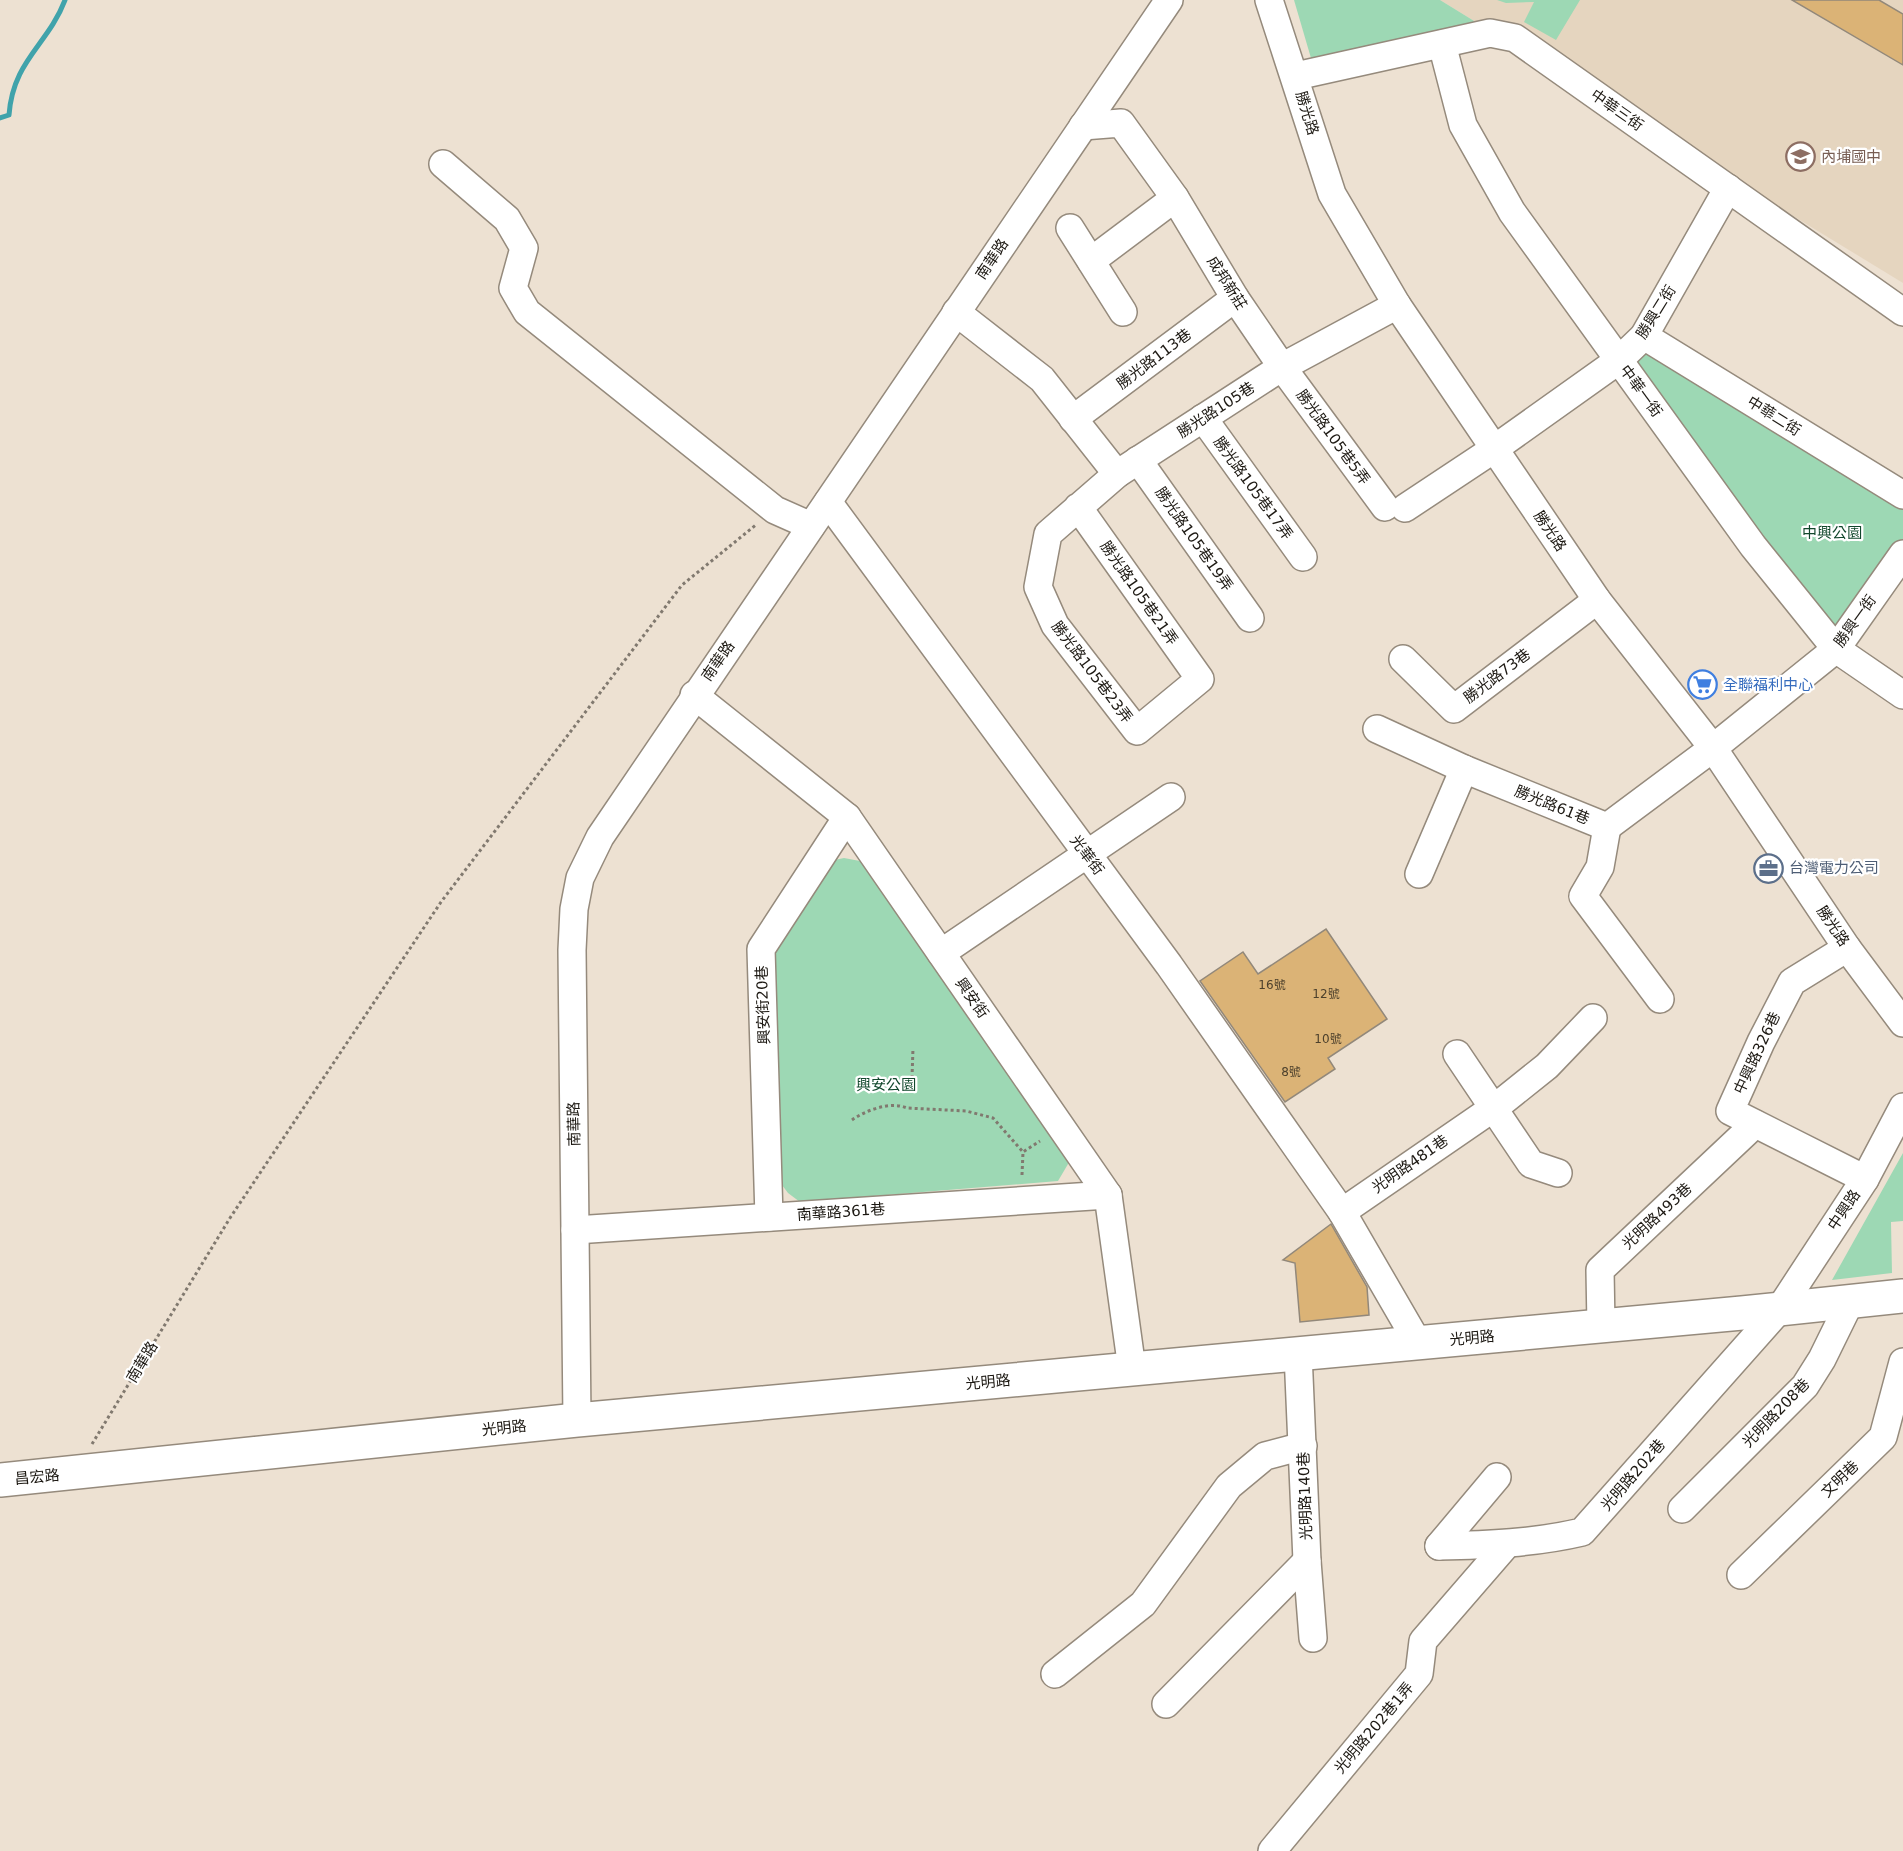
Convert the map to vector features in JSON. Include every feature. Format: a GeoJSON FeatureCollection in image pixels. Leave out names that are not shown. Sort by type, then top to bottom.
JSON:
{"type":"FeatureCollection","features":[{"type":"Feature","properties":{"kind":"main road","name":"光明路"},"geometry":{"type":"LineString","coordinates":[[74,1473],[577,1420],[1779,1310],[1903,1296]]}},
{"type":"Feature","properties":{"kind":"main road","name":"昌宏路"},"geometry":{"type":"LineString","coordinates":[[0,1480],[74,1473]]}},
{"type":"Feature","properties":{"kind":"street","name":"南華路"},"geometry":{"type":"LineString","coordinates":[[577,1420],[572,951],[579,878],[600,837],[694,695],[1169,0]]}},
{"type":"Feature","properties":{"kind":"street","name":"勝光路"},"geometry":{"type":"LineString","coordinates":[[1269,0],[1296,76],[1332,194],[1397,304],[1597,600],[1713,748],[1847,948],[1903,1023]]}},
{"type":"Feature","properties":{"kind":"street","name":"中華三街"},"geometry":{"type":"LineString","coordinates":[[1296,76],[1490,33],[1515,38],[1903,312]]}},
{"type":"Feature","properties":{"kind":"street","name":"中華一街"},"geometry":{"type":"LineString","coordinates":[[1442,44],[1463,124],[1512,212],[1753,546],[1836,649],[1903,695]]}},
{"type":"Feature","properties":{"kind":"street","name":"成邦新莊"},"geometry":{"type":"LineString","coordinates":[[1083,126],[1121,123],[1175,198],[1235,298],[1282,368]]}},
{"type":"Feature","properties":{"kind":"street"},"geometry":{"type":"LineString","coordinates":[[443,164],[507,219],[524,248],[513,288],[527,312],[775,510],[811,526]]}},
{"type":"Feature","properties":{"kind":"street","name":"勝興二街"},"geometry":{"type":"LineString","coordinates":[[1395,508],[1494,449],[1619,360],[1644,336],[1728,188]]}},
{"type":"Feature","properties":{"kind":"street"},"geometry":{"type":"LineString","coordinates":[[1091,261],[1175,198]]}},
{"type":"Feature","properties":{"kind":"street"},"geometry":{"type":"LineString","coordinates":[[1070,228],[1123,312]]}},
{"type":"Feature","properties":{"kind":"street","name":"勝光路113巷"},"geometry":{"type":"LineString","coordinates":[[1073,419],[1235,298]]}},
{"type":"Feature","properties":{"kind":"street","name":"勝光路105巷"},"geometry":{"type":"LineString","coordinates":[[1048,534],[1128,467],[1282,368],[1397,304]]}},
{"type":"Feature","properties":{"kind":"street","name":"勝光路105巷19弄"},"geometry":{"type":"LineString","coordinates":[[956,312],[1042,379],[1073,419],[1128,467],[1250,618]]}},
{"type":"Feature","properties":{"kind":"street","name":"中華二街"},"geometry":{"type":"LineString","coordinates":[[1644,336],[1903,495]]}},
{"type":"Feature","properties":{"kind":"street","name":"勝光路105巷5弄"},"geometry":{"type":"LineString","coordinates":[[1282,368],[1395,508]]}},
{"type":"Feature","properties":{"kind":"street","name":"勝光路105巷17弄"},"geometry":{"type":"LineString","coordinates":[[1203,418],[1303,557]]}},
{"type":"Feature","properties":{"kind":"street","name":"光華街"},"geometry":{"type":"LineString","coordinates":[[828,502],[1169,965],[1342,1212]]}},
{"type":"Feature","properties":{"kind":"street","name":"勝光路105巷21弄"},"geometry":{"type":"LineString","coordinates":[[1078,507],[1200,679]]}},
{"type":"Feature","properties":{"kind":"street","name":"勝光路105巷23弄"},"geometry":{"type":"LineString","coordinates":[[1048,534],[1038,587],[1055,625],[1137,731],[1200,679]]}},
{"type":"Feature","properties":{"kind":"street","name":"勝興一街"},"geometry":{"type":"LineString","coordinates":[[1713,748],[1836,649],[1903,554]]}},
{"type":"Feature","properties":{"kind":"street","name":"勝光路73巷"},"geometry":{"type":"LineString","coordinates":[[1403,659],[1454,710],[1597,600]]}},
{"type":"Feature","properties":{"kind":"street","name":"興安街"},"geometry":{"type":"LineString","coordinates":[[694,695],[847,817],[1108,1195],[1132,1369]]}},
{"type":"Feature","properties":{"kind":"street","name":"勝光路61巷"},"geometry":{"type":"LineString","coordinates":[[1377,729],[1464,769],[1607,827],[1713,748]]}},
{"type":"Feature","properties":{"kind":"street"},"geometry":{"type":"LineString","coordinates":[[1419,874],[1464,769]]}},
{"type":"Feature","properties":{"kind":"street"},"geometry":{"type":"LineString","coordinates":[[941,953],[1171,797]]}},
{"type":"Feature","properties":{"kind":"street","name":"興安街20巷"},"geometry":{"type":"LineString","coordinates":[[769,1217],[761,949],[847,817]]}},
{"type":"Feature","properties":{"kind":"street"},"geometry":{"type":"LineString","coordinates":[[1607,827],[1600,867],[1583,896],[1660,999]]}},
{"type":"Feature","properties":{"kind":"street","name":"中興路326巷"},"geometry":{"type":"LineString","coordinates":[[1847,948],[1792,982],[1761,1042],[1730,1111],[1865,1179]]}},
{"type":"Feature","properties":{"kind":"street","name":"光明路481巷"},"geometry":{"type":"LineString","coordinates":[[1342,1212],[1493,1107],[1547,1066],[1593,1018]]}},
{"type":"Feature","properties":{"kind":"street"},"geometry":{"type":"LineString","coordinates":[[1457,1054],[1531,1164],[1558,1173]]}},
{"type":"Feature","properties":{"kind":"street","name":"中興路"},"geometry":{"type":"LineString","coordinates":[[1779,1310],[1865,1179],[1903,1107]]}},
{"type":"Feature","properties":{"kind":"street","name":"光明路493巷"},"geometry":{"type":"LineString","coordinates":[[1601,1326],[1600,1270],[1755,1124]]}},
{"type":"Feature","properties":{"kind":"street","name":"南華路361巷"},"geometry":{"type":"LineString","coordinates":[[575,1230],[1108,1195]]}},
{"type":"Feature","properties":{"kind":"street"},"geometry":{"type":"LineString","coordinates":[[1342,1212],[1418,1343]]}},
{"type":"Feature","properties":{"kind":"street","name":"光明路208巷"},"geometry":{"type":"LineString","coordinates":[[1682,1509],[1805,1386],[1822,1359],[1850,1302]]}},
{"type":"Feature","properties":{"kind":"street","name":"光明路202巷"},"geometry":{"type":"LineString","coordinates":[[1497,1477],[1438,1546],[1507,1544],[1552,1539],[1582,1532],[1779,1310]]}},
{"type":"Feature","properties":{"kind":"street","name":"光明路140巷"},"geometry":{"type":"LineString","coordinates":[[1298,1353],[1307,1561],[1313,1638]]}},
{"type":"Feature","properties":{"kind":"street","name":"文明巷"},"geometry":{"type":"LineString","coordinates":[[1741,1575],[1883,1437],[1903,1362]]}},
{"type":"Feature","properties":{"kind":"street"},"geometry":{"type":"LineString","coordinates":[[1055,1674],[1143,1604],[1229,1486],[1265,1456],[1303,1446]]}},
{"type":"Feature","properties":{"kind":"street","name":"光明路202巷1弄"},"geometry":{"type":"LineString","coordinates":[[1272,1851],[1419,1674],[1423,1641],[1507,1544]]}},
{"type":"Feature","properties":{"kind":"street"},"geometry":{"type":"LineString","coordinates":[[1166,1704],[1307,1561]]}},
{"type":"Feature","properties":{"kind":"path","name":"南華路"},"geometry":{"type":"LineString","coordinates":[[74,1473],[230,1218],[441,902],[682,585],[775,510]]}},
{"type":"Feature","properties":{"kind":"path"},"geometry":{"type":"LineString","coordinates":[[912,1078],[913,1048]]}},
{"type":"Feature","properties":{"kind":"path"},"geometry":{"type":"LineString","coordinates":[[852,1120],[870,1110],[901,1106],[966,1111],[993,1118],[1023,1152],[1022,1175]]}},
{"type":"Feature","properties":{"kind":"path"},"geometry":{"type":"LineString","coordinates":[[1023,1152],[1040,1141]]}},
{"type":"Feature","properties":{"kind":"shaded area","name":"內埔國中"},"geometry":{"type":"Polygon","coordinates":[[[1440,0],[1903,0],[1903,283],[1492,32],[1440,0]]]}},
{"type":"Feature","properties":{"kind":"green space"},"geometry":{"type":"Polygon","coordinates":[[[1294,0],[1440,0],[1492,32],[1313,65],[1294,0]]]}},
{"type":"Feature","properties":{"kind":"green space"},"geometry":{"type":"Polygon","coordinates":[[[1497,0],[1580,0],[1556,40],[1524,22],[1534,2],[1506,3],[1497,0]]]}},
{"type":"Feature","properties":{"kind":"green space","name":"中興公園"},"geometry":{"type":"Polygon","coordinates":[[[1646,344],[1903,504],[1903,540],[1835,639],[1627,360],[1646,344]]]}},
{"type":"Feature","properties":{"kind":"green space","name":"興安公園"},"geometry":{"type":"Polygon","coordinates":[[[844,858],[860,861],[879,884],[1071,1159],[1058,1181],[800,1202],[788,1193],[779,1181],[774,955],[830,861],[844,858]]]}},
{"type":"Feature","properties":{"kind":"green space"},"geometry":{"type":"Polygon","coordinates":[[[1903,1153],[1903,1221],[1891,1222],[1892,1273],[1832,1280],[1903,1153]]]}},
{"type":"Feature","properties":{"kind":"building"},"geometry":{"type":"Polygon","coordinates":[[[1792,0],[1879,0],[1903,14],[1903,65],[1792,0]]]}},
{"type":"Feature","properties":{"kind":"building"},"geometry":{"type":"Polygon","coordinates":[[[1326,929],[1387,1019],[1328,1058],[1335,1069],[1285,1102],[1200,981],[1243,952],[1258,974],[1326,929]]]}},
{"type":"Feature","properties":{"kind":"building"},"geometry":{"type":"Polygon","coordinates":[[[1331,1224],[1367,1287],[1369,1315],[1300,1322],[1295,1263],[1283,1260],[1331,1224]]]}},
{"type":"Feature","properties":{"kind":"waterway"},"geometry":{"type":"LineString","coordinates":[[0,118],[9,115],[17,80],[58,16],[65,0]]}},
{"type":"Feature","properties":{"kind":"place","name":"內埔國中"},"geometry":{"type":"Point","coordinates":[1800,157]}},
{"type":"Feature","properties":{"kind":"place","name":"全聯福利中心"},"geometry":{"type":"Point","coordinates":[1702,685]}},
{"type":"Feature","properties":{"kind":"place","name":"台灣電力公司"},"geometry":{"type":"Point","coordinates":[1768,868]}}]}
